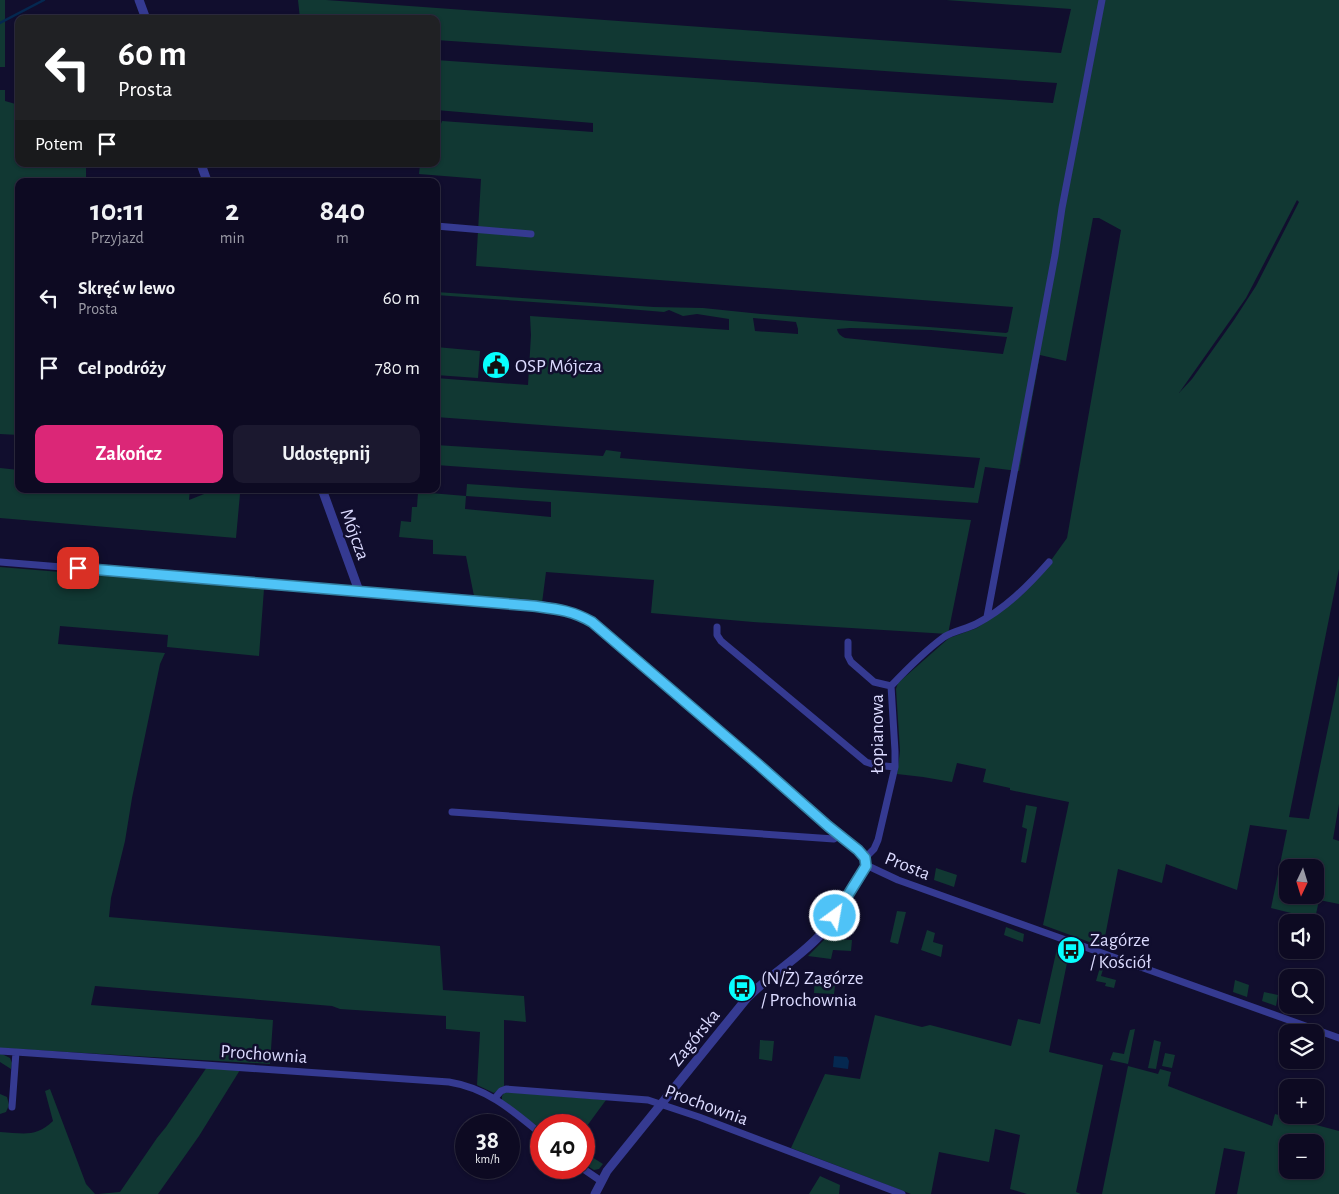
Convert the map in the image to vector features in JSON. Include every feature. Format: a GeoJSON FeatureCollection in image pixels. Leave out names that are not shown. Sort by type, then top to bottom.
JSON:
{"type":"FeatureCollection","features":[{"type":"Feature","properties":{"kind":"street"},"geometry":{"type":"LineString","coordinates":[[139,0],[145,15]]}},
{"type":"Feature","properties":{"kind":"street"},"geometry":{"type":"LineString","coordinates":[[987,617],[1102,0]]}},
{"type":"Feature","properties":{"kind":"street"},"geometry":{"type":"LineString","coordinates":[[440,226],[531,234]]}},
{"type":"Feature","properties":{"kind":"street","name":"Mójcza"},"geometry":{"type":"LineString","coordinates":[[323,493],[359,591]]}},
{"type":"Feature","properties":{"kind":"street","name":"Prosta"},"geometry":{"type":"LineString","coordinates":[[0,562],[533,606],[564,610],[577,614],[592,622],[839,835],[866,862],[898,880],[1339,1038]]}},
{"type":"Feature","properties":{"kind":"street","name":"Łopianowa"},"geometry":{"type":"LineString","coordinates":[[866,862],[878,840],[895,767],[890,686],[946,636],[967,628],[987,617],[1014,598],[1034,580],[1049,562]]}},
{"type":"Feature","properties":{"kind":"street"},"geometry":{"type":"LineString","coordinates":[[717,626],[721,641],[866,762],[874,765],[895,767]]}},
{"type":"Feature","properties":{"kind":"street"},"geometry":{"type":"LineString","coordinates":[[848,642],[848,656],[851,662],[874,682],[890,686]]}},
{"type":"Feature","properties":{"kind":"street"},"geometry":{"type":"LineString","coordinates":[[452,812],[834,839],[839,835]]}},
{"type":"Feature","properties":{"kind":"street","name":"Zagórska"},"geometry":{"type":"LineString","coordinates":[[595,1194],[607,1171],[747,998],[821,934],[842,905],[866,862]]}},
{"type":"Feature","properties":{"kind":"street","name":"Prochownia"},"geometry":{"type":"LineString","coordinates":[[0,1051],[449,1082],[471,1087],[495,1098],[530,1125]]}},
{"type":"Feature","properties":{"kind":"street"},"geometry":{"type":"LineString","coordinates":[[12,1108],[16,1052]]}},
{"type":"Feature","properties":{"kind":"street","name":"Prochownia"},"geometry":{"type":"LineString","coordinates":[[495,1098],[501,1091],[512,1089],[648,1100],[700,1117],[902,1194]]}},
{"type":"Feature","properties":{"kind":"street"},"geometry":{"type":"LineString","coordinates":[[595,1178],[601,1182]]}},
{"type":"Feature","properties":{"kind":"green space"},"geometry":{"type":"Polygon","coordinates":[[[0,0],[5,0],[5,67],[0,67],[0,0]]]}},
{"type":"Feature","properties":{"kind":"green space"},"geometry":{"type":"Polygon","coordinates":[[[298,0],[326,0],[1061,53],[1071,9],[946,0],[1339,0],[1339,569],[1289,817],[1309,819],[1339,675],[1339,804],[1333,839],[1339,841],[1339,904],[1324,901],[1324,859],[1281,859],[1287,830],[1250,825],[1237,890],[1166,864],[1162,883],[1118,869],[1103,947],[1043,925],[1069,802],[1010,790],[1010,788],[983,782],[986,769],[957,763],[952,782],[897,774],[900,751],[896,689],[898,683],[949,638],[977,628],[1022,595],[1039,577],[1067,538],[1121,230],[1099,218],[1093,218],[1066,361],[1040,355],[1019,471],[985,467],[978,503],[440,465],[440,445],[603,456],[606,450],[621,452],[620,458],[974,488],[980,458],[440,417],[440,378],[528,385],[531,335],[530,316],[729,330],[729,319],[697,314],[683,316],[669,310],[664,312],[440,295],[440,292],[654,307],[703,308],[1006,333],[1008,332],[1013,307],[476,266],[481,179],[419,174],[420,167],[440,167],[440,126],[442,121],[593,132],[593,123],[440,110],[440,60],[1053,103],[1057,83],[440,40],[440,15],[300,15],[298,0]],[[1297,200],[1246,298],[1179,393],[1192,379],[1256,286],[1299,202],[1297,200]],[[753,318],[755,331],[798,334],[796,322],[753,318]],[[837,329],[840,335],[845,338],[1003,354],[1007,337],[931,330],[837,329]]]}},
{"type":"Feature","properties":{"kind":"green space"},"geometry":{"type":"Polygon","coordinates":[[[0,90],[5,90],[5,101],[15,104],[15,167],[86,167],[86,178],[15,178],[15,435],[0,434],[0,90]]]}},
{"type":"Feature","properties":{"kind":"green space"},"geometry":{"type":"Polygon","coordinates":[[[440,347],[480,351],[478,378],[440,375],[440,347]]]}},
{"type":"Feature","properties":{"kind":"green space"},"geometry":{"type":"Polygon","coordinates":[[[0,468],[15,470],[15,493],[190,493],[189,500],[206,493],[240,494],[236,538],[0,518],[0,468]]]}},
{"type":"Feature","properties":{"kind":"green space"},"geometry":{"type":"Polygon","coordinates":[[[467,484],[971,520],[948,634],[753,622],[651,613],[654,580],[546,572],[542,603],[474,596],[466,556],[433,554],[433,540],[399,537],[401,521],[411,522],[412,507],[417,507],[418,493],[466,496],[467,484]],[[466,496],[465,509],[551,517],[551,502],[466,496]]]}},
{"type":"Feature","properties":{"kind":"green space"},"geometry":{"type":"Polygon","coordinates":[[[0,567],[264,589],[259,656],[167,647],[168,635],[60,626],[58,644],[165,653],[160,664],[125,841],[111,898],[109,917],[440,946],[443,990],[524,996],[526,1022],[504,1020],[504,1086],[494,1093],[477,1085],[480,1032],[446,1029],[446,1016],[340,1009],[332,1006],[95,986],[91,1005],[273,1020],[270,1064],[0,1048],[0,567]]]}},
{"type":"Feature","properties":{"kind":"green space"},"geometry":{"type":"Polygon","coordinates":[[[1026,805],[1037,807],[1026,863],[1021,862],[1027,829],[1022,827],[1026,805]]]}},
{"type":"Feature","properties":{"kind":"green space"},"geometry":{"type":"Polygon","coordinates":[[[936,868],[957,875],[954,887],[934,880],[936,868]]]}},
{"type":"Feature","properties":{"kind":"green space"},"geometry":{"type":"Polygon","coordinates":[[[1279,869],[1279,904],[1318,904],[1316,914],[1295,914],[1271,908],[1279,869]]]}},
{"type":"Feature","properties":{"kind":"green space"},"geometry":{"type":"Polygon","coordinates":[[[897,911],[906,912],[898,944],[890,942],[897,911]]]}},
{"type":"Feature","properties":{"kind":"green space"},"geometry":{"type":"Polygon","coordinates":[[[1006,927],[1024,934],[1023,942],[1004,935],[1006,927]]]}},
{"type":"Feature","properties":{"kind":"green space"},"geometry":{"type":"Polygon","coordinates":[[[927,930],[935,933],[933,942],[943,945],[941,957],[921,950],[927,930]]]}},
{"type":"Feature","properties":{"kind":"green space"},"geometry":{"type":"Polygon","coordinates":[[[826,938],[852,940],[851,951],[833,950],[831,959],[808,956],[826,938]]]}},
{"type":"Feature","properties":{"kind":"green space"},"geometry":{"type":"Polygon","coordinates":[[[1058,944],[1070,948],[1049,1052],[1103,1065],[1076,1192],[1081,1194],[1027,1194],[1010,1189],[1020,1135],[995,1129],[989,1162],[939,1152],[931,1194],[911,1194],[791,1148],[825,1074],[860,1079],[875,1015],[922,1027],[930,1025],[1011,1046],[1018,1019],[1040,1024],[1058,944]]]}},
{"type":"Feature","properties":{"kind":"green space"},"geometry":{"type":"Polygon","coordinates":[[[1101,964],[1104,966],[1101,976],[1116,980],[1114,988],[1105,986],[1106,983],[1096,981],[1101,964]]]}},
{"type":"Feature","properties":{"kind":"green space"},"geometry":{"type":"Polygon","coordinates":[[[815,976],[836,977],[834,994],[814,993],[815,976]]]}},
{"type":"Feature","properties":{"kind":"green space"},"geometry":{"type":"Polygon","coordinates":[[[1235,980],[1249,985],[1247,997],[1233,992],[1235,980]]]}},
{"type":"Feature","properties":{"kind":"green space"},"geometry":{"type":"Polygon","coordinates":[[[1264,992],[1278,995],[1276,1006],[1262,1001],[1264,992]]]}},
{"type":"Feature","properties":{"kind":"green space"},"geometry":{"type":"Polygon","coordinates":[[[1135,1029],[1128,1064],[1110,1060],[1113,1052],[1124,1054],[1130,1030],[1135,1029]]]}},
{"type":"Feature","properties":{"kind":"green space"},"geometry":{"type":"Polygon","coordinates":[[[760,1040],[774,1041],[772,1061],[759,1059],[760,1040]]]}},
{"type":"Feature","properties":{"kind":"green space"},"geometry":{"type":"Polygon","coordinates":[[[1154,1040],[1161,1042],[1156,1069],[1148,1068],[1154,1040]]]}},
{"type":"Feature","properties":{"kind":"green space"},"geometry":{"type":"Polygon","coordinates":[[[0,1053],[10,1058],[12,1063],[11,1069],[0,1062],[0,1053]]]}},
{"type":"Feature","properties":{"kind":"green space"},"geometry":{"type":"Polygon","coordinates":[[[1165,1053],[1175,1055],[1172,1068],[1162,1066],[1165,1053]]]}},
{"type":"Feature","properties":{"kind":"green space"},"geometry":{"type":"Polygon","coordinates":[[[1128,1066],[1158,1074],[1160,1069],[1171,1072],[1168,1086],[1272,1126],[1275,1114],[1279,1115],[1279,1124],[1313,1124],[1339,1131],[1339,1194],[1237,1194],[1245,1152],[1224,1148],[1215,1194],[1102,1194],[1128,1066]]]}},
{"type":"Feature","properties":{"kind":"green space"},"geometry":{"type":"Polygon","coordinates":[[[207,1067],[240,1070],[199,1136],[158,1194],[98,1194],[120,1192],[207,1067]]]}},
{"type":"Feature","properties":{"kind":"green space"},"geometry":{"type":"Polygon","coordinates":[[[50,1089],[86,1184],[95,1194],[0,1194],[0,1132],[34,1132],[53,1121],[45,1091],[50,1089]]]}},
{"type":"Feature","properties":{"kind":"green space"},"geometry":{"type":"Polygon","coordinates":[[[504,1093],[606,1100],[595,1115],[530,1114],[530,1121],[502,1100],[504,1093]]]}},
{"type":"Feature","properties":{"kind":"green space"},"geometry":{"type":"Polygon","coordinates":[[[0,1094],[7,1097],[9,1105],[6,1112],[0,1114],[0,1094]]]}},
{"type":"Feature","properties":{"kind":"green space"},"geometry":{"type":"Polygon","coordinates":[[[595,1159],[603,1164],[599,1169],[595,1170],[595,1159]]]}},
{"type":"Feature","properties":{"kind":"green space"},"geometry":{"type":"Polygon","coordinates":[[[820,1176],[840,1185],[839,1194],[809,1194],[820,1176]]]}},
{"type":"Feature","properties":{"kind":"water"},"geometry":{"type":"Polygon","coordinates":[[[834,1056],[847,1057],[849,1061],[848,1069],[833,1067],[834,1056]]]}},
{"type":"Feature","properties":{"kind":"waterway"},"geometry":{"type":"LineString","coordinates":[[15,15],[44,0]]}},
{"type":"Feature","properties":{"kind":"waterway"},"geometry":{"type":"LineString","coordinates":[[0,23],[15,15]]}},
{"type":"Feature","properties":{"kind":"place","name":"OSP Mójcza"},"geometry":{"type":"Point","coordinates":[496,365]}},
{"type":"Feature","properties":{"kind":"place","name":"Zagórze / Kościół"},"geometry":{"type":"Point","coordinates":[1071,950]}},
{"type":"Feature","properties":{"kind":"place","name":"(N/Ż) Zagórze / Prochownia"},"geometry":{"type":"Point","coordinates":[742,988]}},
{"type":"Feature","properties":{"kind":"route"},"geometry":{"type":"LineString","coordinates":[[78,568],[533,606],[564,610],[577,614],[592,622],[828,826],[855,847],[865,858],[866,866],[835,916]]}}]}
